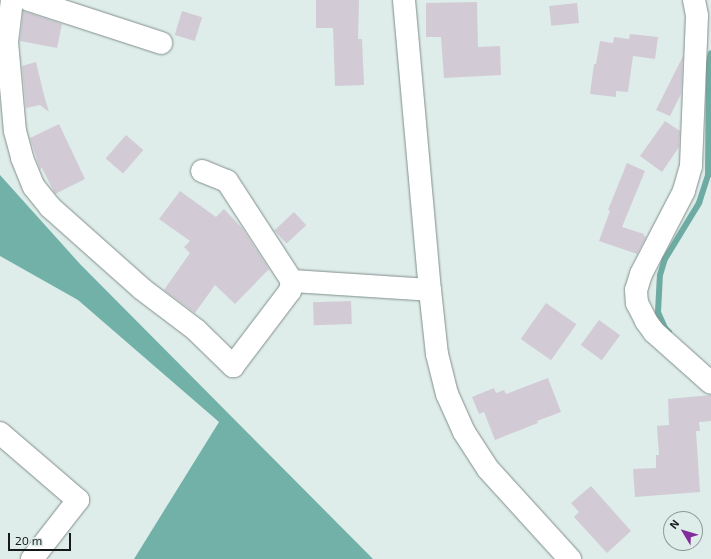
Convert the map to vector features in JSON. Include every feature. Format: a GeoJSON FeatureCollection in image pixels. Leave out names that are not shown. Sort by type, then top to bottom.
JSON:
{"type":"FeatureCollection","features":[{"type":"Feature","properties":{"kind":"street"},"geometry":{"type":"LineString","coordinates":[[12,0],[7,42],[15,132],[22,158],[34,187],[50,207],[142,289],[196,330],[233,366],[290,291],[292,281],[227,181],[202,171]]}},
{"type":"Feature","properties":{"kind":"street"},"geometry":{"type":"LineString","coordinates":[[30,0],[161,43]]}},
{"type":"Feature","properties":{"kind":"street"},"geometry":{"type":"LineString","coordinates":[[404,0],[430,290],[438,354],[447,394],[464,432],[488,468],[570,559]]}},
{"type":"Feature","properties":{"kind":"street"},"geometry":{"type":"LineString","coordinates":[[694,0],[697,16],[691,166],[684,191],[641,274],[636,290],[638,303],[646,321],[654,332],[711,383]]}},
{"type":"Feature","properties":{"kind":"street"},"geometry":{"type":"LineString","coordinates":[[292,281],[430,290]]}},
{"type":"Feature","properties":{"kind":"street"},"geometry":{"type":"LineString","coordinates":[[0,433],[78,500],[32,559]]}},
{"type":"Feature","properties":{"kind":"shaded area"},"geometry":{"type":"Polygon","coordinates":[[[0,175],[80,264],[373,559],[134,559],[219,422],[78,300],[0,256],[0,175]]]}},
{"type":"Feature","properties":{"kind":"building"},"geometry":{"type":"Polygon","coordinates":[[[316,0],[359,0],[358,39],[362,39],[364,85],[335,86],[333,28],[316,28],[316,0]]]}},
{"type":"Feature","properties":{"kind":"building"},"geometry":{"type":"Polygon","coordinates":[[[477,2],[478,47],[500,46],[501,75],[444,78],[441,37],[426,37],[426,3],[477,2]]]}},
{"type":"Feature","properties":{"kind":"building"},"geometry":{"type":"Polygon","coordinates":[[[577,3],[579,23],[551,26],[549,6],[577,3]]]}},
{"type":"Feature","properties":{"kind":"building"},"geometry":{"type":"Polygon","coordinates":[[[23,11],[62,24],[57,48],[20,41],[23,11]]]}},
{"type":"Feature","properties":{"kind":"building"},"geometry":{"type":"Polygon","coordinates":[[[182,11],[202,17],[195,41],[175,35],[182,11]]]}},
{"type":"Feature","properties":{"kind":"building"},"geometry":{"type":"Polygon","coordinates":[[[630,34],[658,37],[655,59],[633,56],[628,92],[616,91],[616,97],[590,94],[594,64],[596,64],[600,41],[613,43],[614,37],[629,39],[630,34]]]}},
{"type":"Feature","properties":{"kind":"building"},"geometry":{"type":"Polygon","coordinates":[[[683,56],[681,94],[670,116],[656,110],[683,56]]]}},
{"type":"Feature","properties":{"kind":"building"},"geometry":{"type":"Polygon","coordinates":[[[36,62],[49,112],[40,105],[26,108],[22,66],[36,62]]]}},
{"type":"Feature","properties":{"kind":"building"},"geometry":{"type":"Polygon","coordinates":[[[665,121],[680,131],[679,147],[662,172],[640,156],[665,121]]]}},
{"type":"Feature","properties":{"kind":"building"},"geometry":{"type":"Polygon","coordinates":[[[59,124],[85,179],[55,194],[42,168],[40,169],[30,138],[59,124]]]}},
{"type":"Feature","properties":{"kind":"building"},"geometry":{"type":"Polygon","coordinates":[[[126,135],[143,150],[123,173],[106,158],[126,135]]]}},
{"type":"Feature","properties":{"kind":"building"},"geometry":{"type":"Polygon","coordinates":[[[627,163],[645,171],[622,227],[644,234],[646,237],[637,254],[599,241],[610,211],[608,210],[627,163]]]}},
{"type":"Feature","properties":{"kind":"building"},"geometry":{"type":"Polygon","coordinates":[[[180,191],[216,217],[224,209],[242,228],[269,269],[235,304],[215,285],[195,313],[164,290],[190,253],[184,247],[190,241],[159,219],[180,191]]]}},
{"type":"Feature","properties":{"kind":"building"},"geometry":{"type":"Polygon","coordinates":[[[294,212],[306,225],[287,244],[274,230],[294,212]]]}},
{"type":"Feature","properties":{"kind":"building"},"geometry":{"type":"Polygon","coordinates":[[[351,301],[352,324],[314,325],[313,302],[351,301]]]}},
{"type":"Feature","properties":{"kind":"building"},"geometry":{"type":"Polygon","coordinates":[[[546,303],[576,324],[551,360],[521,339],[546,303]]]}},
{"type":"Feature","properties":{"kind":"building"},"geometry":{"type":"Polygon","coordinates":[[[599,320],[620,335],[602,360],[581,345],[599,320]]]}},
{"type":"Feature","properties":{"kind":"building"},"geometry":{"type":"Polygon","coordinates":[[[548,378],[561,412],[495,440],[484,412],[479,414],[472,397],[494,388],[496,393],[504,390],[506,394],[548,378]]]}},
{"type":"Feature","properties":{"kind":"building"},"geometry":{"type":"Polygon","coordinates":[[[711,395],[711,421],[699,422],[700,431],[696,431],[700,492],[635,497],[633,469],[656,468],[656,455],[659,455],[657,426],[669,425],[668,399],[711,395]]]}},
{"type":"Feature","properties":{"kind":"building"},"geometry":{"type":"Polygon","coordinates":[[[591,486],[631,531],[607,553],[574,517],[579,512],[571,503],[591,486]]]}},
{"type":"Feature","properties":{"kind":"waterway"},"geometry":{"type":"LineString","coordinates":[[669,332],[665,328],[658,312],[660,275],[665,259],[699,203],[708,175],[709,61],[711,53]]}}]}
